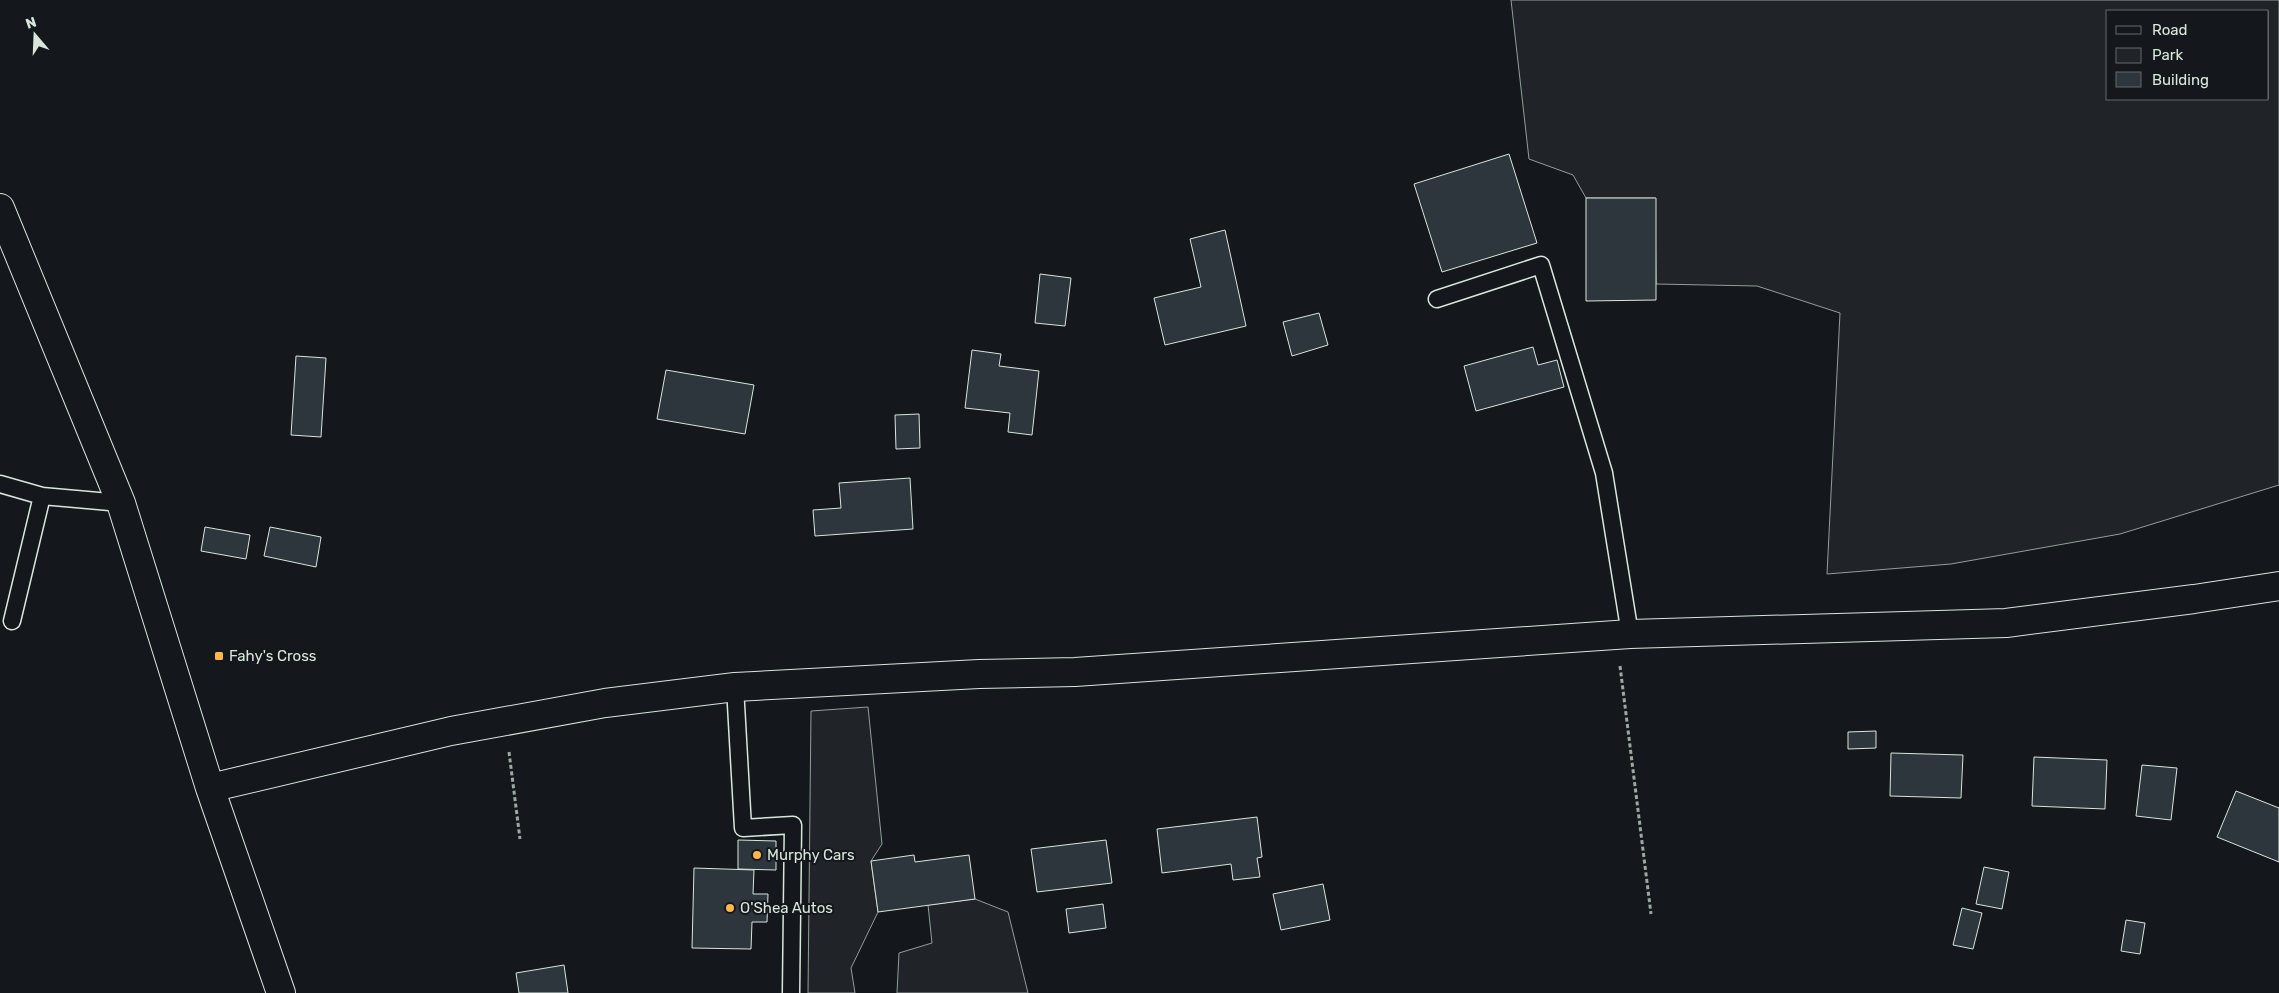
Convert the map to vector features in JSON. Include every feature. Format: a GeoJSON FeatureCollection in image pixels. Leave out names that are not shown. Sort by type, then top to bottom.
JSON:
{"type":"FeatureCollection","features":[{"type":"Feature","properties":{"kind":"main road"},"geometry":{"type":"LineString","coordinates":[[0,208],[120,503],[210,788],[281,993]]}},
{"type":"Feature","properties":{"kind":"main road"},"geometry":{"type":"LineString","coordinates":[[210,788],[366,750],[506,721],[605,702],[734,687],[979,674],[1075,672],[1623,635],[2006,623],[2279,586]]}},
{"type":"Feature","properties":{"kind":"lane"},"geometry":{"type":"LineString","coordinates":[[1437,298],[1541,265],[1604,473],[1623,635]]}},
{"type":"Feature","properties":{"kind":"lane"},"geometry":{"type":"LineString","coordinates":[[0,484],[42,496],[120,503]]}},
{"type":"Feature","properties":{"kind":"lane"},"geometry":{"type":"LineString","coordinates":[[12,621],[42,496]]}},
{"type":"Feature","properties":{"kind":"lane"},"geometry":{"type":"LineString","coordinates":[[734,687],[743,828],[793,825],[792,993]]}},
{"type":"Feature","properties":{"kind":"path"},"geometry":{"type":"LineString","coordinates":[[1623,635],[1652,914]]}},
{"type":"Feature","properties":{"kind":"path"},"geometry":{"type":"LineString","coordinates":[[506,721],[520,839]]}},
{"type":"Feature","properties":{"kind":"green space"},"geometry":{"type":"Polygon","coordinates":[[[1511,0],[2279,0],[2279,485],[2120,534],[1951,564],[1827,574],[1840,313],[1757,286],[1656,284],[1655,198],[1586,198],[1573,175],[1529,159],[1511,0]]]}},
{"type":"Feature","properties":{"kind":"green space"},"geometry":{"type":"Polygon","coordinates":[[[868,707],[882,844],[871,861],[878,912],[851,968],[855,993],[808,993],[811,711],[868,707]]]}},
{"type":"Feature","properties":{"kind":"green space"},"geometry":{"type":"Polygon","coordinates":[[[975,899],[1008,912],[1028,993],[897,993],[899,953],[932,943],[928,905],[975,899]]]}},
{"type":"Feature","properties":{"kind":"building"},"geometry":{"type":"Polygon","coordinates":[[[1509,154],[1537,243],[1442,272],[1414,184],[1509,154]]]}},
{"type":"Feature","properties":{"kind":"building"},"geometry":{"type":"Polygon","coordinates":[[[1586,198],[1656,198],[1656,300],[1586,301],[1586,198]]]}},
{"type":"Feature","properties":{"kind":"building"},"geometry":{"type":"Polygon","coordinates":[[[1225,230],[1246,326],[1165,345],[1154,298],[1201,287],[1190,239],[1225,230]]]}},
{"type":"Feature","properties":{"kind":"building"},"geometry":{"type":"Polygon","coordinates":[[[1040,274],[1071,278],[1065,326],[1035,323],[1040,274]]]}},
{"type":"Feature","properties":{"kind":"building"},"geometry":{"type":"Polygon","coordinates":[[[1319,313],[1328,345],[1292,356],[1283,322],[1319,313]]]}},
{"type":"Feature","properties":{"kind":"building"},"geometry":{"type":"Polygon","coordinates":[[[1533,347],[1538,365],[1557,360],[1564,387],[1476,411],[1464,366],[1533,347]]]}},
{"type":"Feature","properties":{"kind":"building"},"geometry":{"type":"Polygon","coordinates":[[[972,350],[1001,354],[999,366],[1039,371],[1032,435],[1008,432],[1010,413],[965,408],[972,350]]]}},
{"type":"Feature","properties":{"kind":"building"},"geometry":{"type":"Polygon","coordinates":[[[296,356],[326,358],[321,437],[291,435],[296,356]]]}},
{"type":"Feature","properties":{"kind":"building"},"geometry":{"type":"Polygon","coordinates":[[[666,370],[754,385],[745,434],[657,419],[666,370]]]}},
{"type":"Feature","properties":{"kind":"building"},"geometry":{"type":"Polygon","coordinates":[[[919,414],[920,448],[896,449],[895,415],[919,414]]]}},
{"type":"Feature","properties":{"kind":"building"},"geometry":{"type":"Polygon","coordinates":[[[910,478],[913,529],[815,536],[813,510],[841,508],[839,483],[910,478]]]}},
{"type":"Feature","properties":{"kind":"building"},"geometry":{"type":"Polygon","coordinates":[[[205,527],[250,535],[246,559],[201,551],[205,527]]]}},
{"type":"Feature","properties":{"kind":"building"},"geometry":{"type":"Polygon","coordinates":[[[270,527],[321,537],[316,567],[264,556],[270,527]]]}},
{"type":"Feature","properties":{"kind":"building"},"geometry":{"type":"Polygon","coordinates":[[[1876,731],[1876,748],[1848,749],[1848,732],[1876,731]]]}},
{"type":"Feature","properties":{"kind":"building"},"geometry":{"type":"Polygon","coordinates":[[[1891,753],[1963,755],[1961,798],[1890,796],[1891,753]]]}},
{"type":"Feature","properties":{"kind":"building"},"geometry":{"type":"Polygon","coordinates":[[[2034,757],[2107,760],[2105,809],[2032,806],[2034,757]]]}},
{"type":"Feature","properties":{"kind":"building"},"geometry":{"type":"Polygon","coordinates":[[[2142,765],[2177,768],[2171,820],[2136,816],[2142,765]]]}},
{"type":"Feature","properties":{"kind":"building"},"geometry":{"type":"Polygon","coordinates":[[[2236,791],[2279,808],[2279,862],[2217,837],[2236,791]]]}},
{"type":"Feature","properties":{"kind":"building"},"geometry":{"type":"Polygon","coordinates":[[[1257,817],[1262,857],[1257,858],[1260,877],[1233,880],[1231,864],[1162,873],[1157,829],[1257,817]]]}},
{"type":"Feature","properties":{"kind":"building","name":"Murphy Cars"},"geometry":{"type":"Polygon","coordinates":[[[738,840],[776,841],[776,870],[738,869],[738,840]]]}},
{"type":"Feature","properties":{"kind":"building"},"geometry":{"type":"Polygon","coordinates":[[[1106,840],[1112,883],[1037,892],[1031,849],[1106,840]]]}},
{"type":"Feature","properties":{"kind":"building"},"geometry":{"type":"Polygon","coordinates":[[[914,855],[915,862],[969,855],[975,899],[878,912],[871,861],[914,855]]]}},
{"type":"Feature","properties":{"kind":"building"},"geometry":{"type":"Polygon","coordinates":[[[1984,867],[2009,872],[2002,909],[1976,904],[1984,867]]]}},
{"type":"Feature","properties":{"kind":"building","name":"O'Shea Autos"},"geometry":{"type":"Polygon","coordinates":[[[694,868],[754,870],[753,894],[768,894],[767,922],[752,922],[751,949],[692,948],[694,868]]]}},
{"type":"Feature","properties":{"kind":"building"},"geometry":{"type":"Polygon","coordinates":[[[1323,884],[1330,920],[1281,930],[1273,894],[1323,884]]]}},
{"type":"Feature","properties":{"kind":"building"},"geometry":{"type":"Polygon","coordinates":[[[1103,904],[1106,928],[1069,933],[1066,909],[1103,904]]]}},
{"type":"Feature","properties":{"kind":"building"},"geometry":{"type":"Polygon","coordinates":[[[1962,908],[1982,913],[1973,949],[1953,945],[1962,908]]]}},
{"type":"Feature","properties":{"kind":"building"},"geometry":{"type":"Polygon","coordinates":[[[2126,920],[2145,923],[2140,954],[2121,951],[2126,920]]]}},
{"type":"Feature","properties":{"kind":"building"},"geometry":{"type":"Polygon","coordinates":[[[564,965],[568,993],[519,993],[516,973],[564,965]]]}},
{"type":"Feature","properties":{"kind":"place","name":"Fahy's Cross"},"geometry":{"type":"Point","coordinates":[219,656]}},
{"type":"Feature","properties":{"kind":"place","name":"Murphy Cars"},"geometry":{"type":"Point","coordinates":[757,855]}},
{"type":"Feature","properties":{"kind":"place","name":"O'Shea Autos"},"geometry":{"type":"Point","coordinates":[730,908]}}]}
